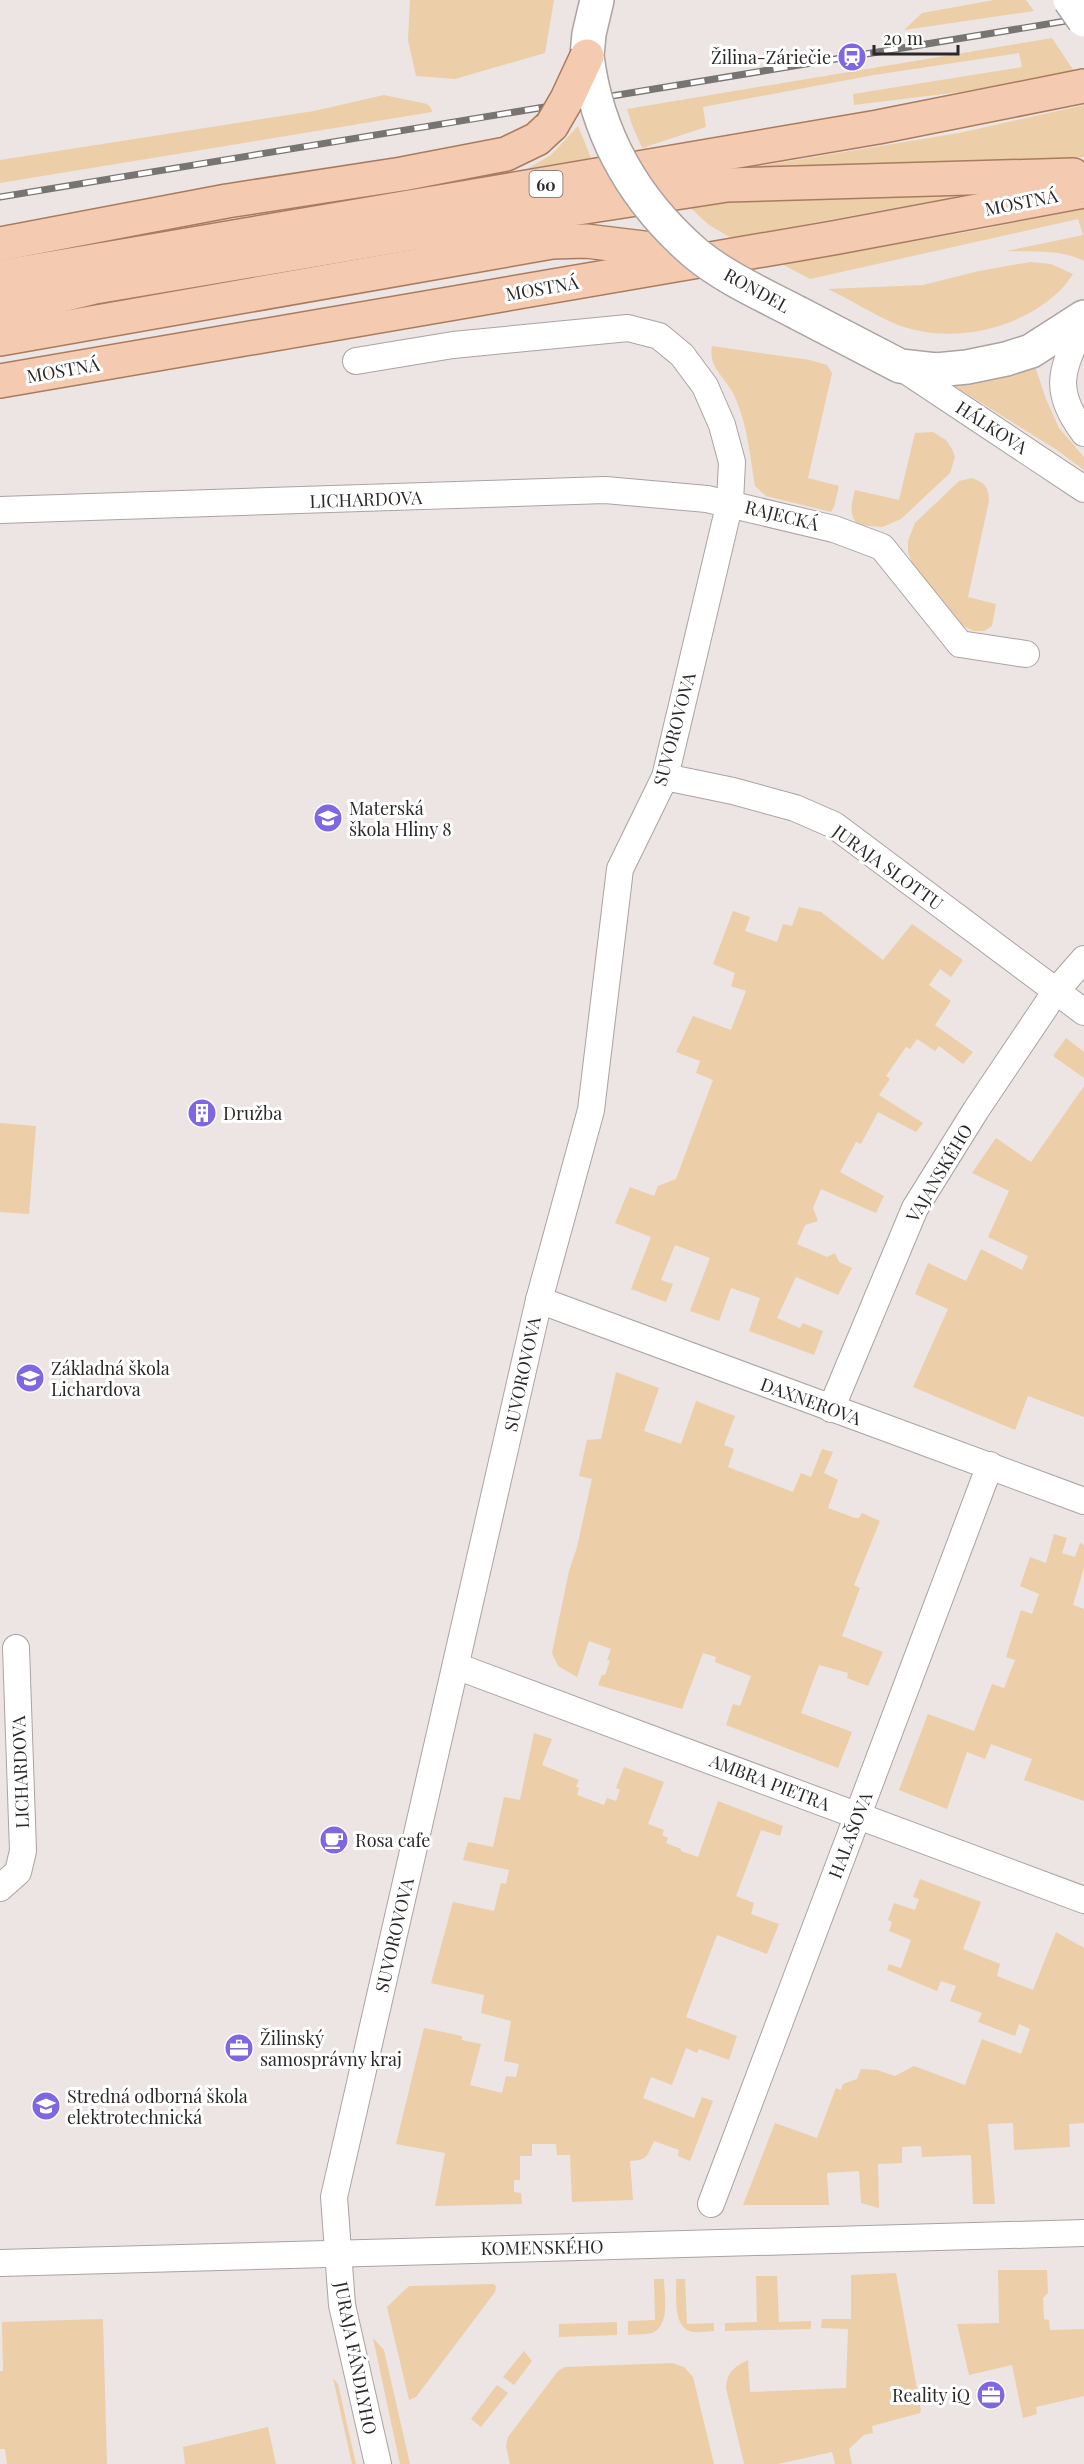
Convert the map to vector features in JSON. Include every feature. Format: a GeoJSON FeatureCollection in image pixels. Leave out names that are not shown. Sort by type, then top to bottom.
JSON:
{"type":"FeatureCollection","features":[{"type":"Feature","properties":{"kind":"main road"},"geometry":{"type":"LineString","coordinates":[[2,268],[136,218],[402,174],[506,154],[537,139],[557,117],[587,56]]}},
{"type":"Feature","properties":{"kind":"main road","name":"60"},"geometry":{"type":"LineString","coordinates":[[2,268],[878,128],[1084,86]]}},
{"type":"Feature","properties":{"kind":"main road"},"geometry":{"type":"LineString","coordinates":[[0,310],[95,287],[409,234],[727,185],[1084,174]]}},
{"type":"Feature","properties":{"kind":"main road","name":"MOSTNÁ"},"geometry":{"type":"LineString","coordinates":[[0,381],[821,240],[1084,190]]}},
{"type":"Feature","properties":{"kind":"main road"},"geometry":{"type":"LineString","coordinates":[[0,339],[552,242],[586,241],[696,254]]}},
{"type":"Feature","properties":{"kind":"street","name":"RONDEL"},"geometry":{"type":"LineString","coordinates":[[597,0],[588,34],[587,56],[598,112],[623,167],[657,215],[696,254],[741,283],[900,366],[936,370],[967,367],[1006,359],[1031,351],[1084,317]]}},
{"type":"Feature","properties":{"kind":"street"},"geometry":{"type":"LineString","coordinates":[[1070,0],[1084,20]]}},
{"type":"Feature","properties":{"kind":"street"},"geometry":{"type":"LineString","coordinates":[[1084,321],[1062,375],[1067,405],[1084,433]]}},
{"type":"Feature","properties":{"kind":"street","name":"RAJECKÁ"},"geometry":{"type":"LineString","coordinates":[[356,361],[453,345],[628,328],[659,336],[682,355],[705,386],[718,415],[732,462],[730,502],[834,529],[882,547],[960,644],[1026,654]]}},
{"type":"Feature","properties":{"kind":"street","name":"HÁLKOVA"},"geometry":{"type":"LineString","coordinates":[[900,366],[1084,489]]}},
{"type":"Feature","properties":{"kind":"street","name":"LICHARDOVA"},"geometry":{"type":"LineString","coordinates":[[0,510],[605,490],[730,502]]}},
{"type":"Feature","properties":{"kind":"street","name":"SUVOROVOVA"},"geometry":{"type":"LineString","coordinates":[[337,2252],[334,2197],[539,1300],[591,1110],[620,869],[666,777],[730,502]]}},
{"type":"Feature","properties":{"kind":"street","name":"JURAJA SLOTTU"},"geometry":{"type":"LineString","coordinates":[[666,777],[795,807],[834,825],[1084,1012]]}},
{"type":"Feature","properties":{"kind":"street","name":"VAJANSKÉHO"},"geometry":{"type":"LineString","coordinates":[[831,1409],[915,1208],[976,1110],[1056,991],[1084,958]]}},
{"type":"Feature","properties":{"kind":"street","name":"DAXNEROVA"},"geometry":{"type":"LineString","coordinates":[[539,1300],[1084,1501]]}},
{"type":"Feature","properties":{"kind":"street","name":"HALAŠOVA"},"geometry":{"type":"LineString","coordinates":[[711,2204],[990,1466]]}},
{"type":"Feature","properties":{"kind":"street","name":"LICHARDOVA"},"geometry":{"type":"LineString","coordinates":[[0,1888],[18,1872],[23,1851],[16,1648]]}},
{"type":"Feature","properties":{"kind":"street","name":"AMBRA PIETRA"},"geometry":{"type":"LineString","coordinates":[[456,1666],[1084,1900]]}},
{"type":"Feature","properties":{"kind":"street","name":"KOMENSKÉHO"},"geometry":{"type":"LineString","coordinates":[[0,2263],[1084,2233]]}},
{"type":"Feature","properties":{"kind":"street","name":"JURAJA FÁNDLYHO"},"geometry":{"type":"LineString","coordinates":[[337,2252],[342,2305],[378,2464]]}},
{"type":"Feature","properties":{"kind":"shaded area"},"geometry":{"type":"Polygon","coordinates":[[[410,0],[554,0],[545,53],[455,79],[416,76],[408,40],[410,0]]]}},
{"type":"Feature","properties":{"kind":"shaded area"},"geometry":{"type":"Polygon","coordinates":[[[994,0],[1026,0],[1034,11],[904,30],[922,13],[994,0]]]}},
{"type":"Feature","properties":{"kind":"shaded area"},"geometry":{"type":"Polygon","coordinates":[[[1052,38],[1074,71],[960,92],[854,105],[853,94],[1022,67],[1019,53],[874,75],[703,107],[706,127],[642,148],[627,109],[1052,38]]]}},
{"type":"Feature","properties":{"kind":"shaded area"},"geometry":{"type":"Polygon","coordinates":[[[384,95],[427,104],[432,112],[0,183],[0,160],[314,111],[384,95]]]}},
{"type":"Feature","properties":{"kind":"shaded area"},"geometry":{"type":"Polygon","coordinates":[[[1084,105],[1084,157],[1045,161],[754,172],[753,167],[959,133],[1084,105]]]}},
{"type":"Feature","properties":{"kind":"shaded area"},"geometry":{"type":"Polygon","coordinates":[[[578,126],[591,158],[527,169],[551,155],[578,126]]]}},
{"type":"Feature","properties":{"kind":"shaded area"},"geometry":{"type":"Polygon","coordinates":[[[982,192],[731,238],[709,225],[685,203],[731,199],[982,192]]]}},
{"type":"Feature","properties":{"kind":"shaded area"},"geometry":{"type":"Polygon","coordinates":[[[1084,208],[1084,261],[1056,253],[1007,251],[1083,235],[1078,219],[810,279],[782,264],[984,229],[1084,208]]]}},
{"type":"Feature","properties":{"kind":"shaded area"},"geometry":{"type":"Polygon","coordinates":[[[1030,262],[1051,264],[1073,274],[1060,291],[1039,307],[1020,318],[980,331],[938,333],[918,331],[889,321],[828,289],[923,285],[979,271],[1030,262]]]}},
{"type":"Feature","properties":{"kind":"shaded area"},"geometry":{"type":"Polygon","coordinates":[[[712,346],[810,360],[827,365],[832,373],[808,478],[839,486],[831,512],[766,496],[755,486],[741,414],[732,391],[714,365],[712,346]]]}},
{"type":"Feature","properties":{"kind":"shaded area"},"geometry":{"type":"Polygon","coordinates":[[[1035,366],[1059,428],[1084,457],[1084,470],[1057,450],[951,384],[1035,366]]]}},
{"type":"Feature","properties":{"kind":"shaded area"},"geometry":{"type":"Polygon","coordinates":[[[933,432],[946,440],[952,449],[955,457],[950,473],[901,519],[882,527],[858,525],[852,512],[855,490],[899,500],[915,433],[933,432]]]}},
{"type":"Feature","properties":{"kind":"shaded area"},"geometry":{"type":"Polygon","coordinates":[[[972,478],[985,486],[989,496],[968,597],[996,604],[992,626],[984,631],[974,631],[961,625],[913,565],[908,552],[908,541],[915,523],[959,481],[972,478]]]}},
{"type":"Feature","properties":{"kind":"shaded area"},"geometry":{"type":"Polygon","coordinates":[[[799,907],[821,912],[883,960],[912,924],[963,960],[951,977],[940,969],[929,985],[951,1001],[935,1025],[973,1052],[963,1064],[939,1046],[935,1051],[917,1039],[910,1049],[906,1047],[886,1076],[890,1079],[879,1095],[923,1123],[916,1132],[878,1112],[861,1144],[856,1142],[840,1172],[884,1196],[876,1213],[821,1189],[813,1208],[818,1221],[805,1225],[797,1244],[827,1257],[835,1253],[839,1262],[852,1268],[838,1295],[796,1277],[777,1318],[800,1328],[803,1323],[823,1331],[814,1355],[749,1331],[760,1298],[731,1288],[719,1321],[690,1311],[710,1258],[675,1245],[661,1280],[673,1284],[666,1302],[631,1289],[651,1237],[615,1223],[630,1187],[654,1196],[658,1186],[676,1179],[713,1080],[696,1073],[700,1061],[676,1052],[693,1016],[731,1030],[746,991],[731,986],[735,973],[713,964],[733,911],[750,917],[745,931],[777,942],[783,924],[792,926],[799,907]]]}},
{"type":"Feature","properties":{"kind":"shaded area"},"geometry":{"type":"Polygon","coordinates":[[[1066,1038],[1084,1052],[1084,1078],[1053,1056],[1066,1038]]]}},
{"type":"Feature","properties":{"kind":"shaded area"},"geometry":{"type":"Polygon","coordinates":[[[1084,1086],[1084,1417],[1028,1396],[1015,1430],[913,1387],[948,1309],[915,1294],[928,1263],[966,1281],[981,1249],[1022,1270],[1028,1256],[988,1237],[1009,1191],[972,1173],[996,1138],[1031,1162],[1084,1086]]]}},
{"type":"Feature","properties":{"kind":"shaded area"},"geometry":{"type":"Polygon","coordinates":[[[0,1123],[36,1126],[29,1214],[0,1212],[0,1123]]]}},
{"type":"Feature","properties":{"kind":"shaded area"},"geometry":{"type":"Polygon","coordinates":[[[616,1372],[659,1388],[644,1431],[681,1444],[696,1401],[735,1416],[724,1445],[734,1449],[728,1467],[793,1492],[801,1473],[811,1477],[822,1449],[833,1452],[824,1473],[838,1480],[828,1508],[855,1518],[859,1518],[862,1513],[880,1521],[854,1585],[860,1588],[842,1636],[883,1652],[868,1686],[847,1678],[848,1673],[819,1665],[801,1713],[852,1732],[838,1768],[726,1725],[733,1704],[740,1706],[751,1676],[715,1662],[716,1657],[703,1653],[682,1709],[598,1685],[602,1675],[605,1675],[611,1649],[589,1641],[577,1677],[558,1666],[552,1653],[569,1571],[577,1547],[592,1479],[579,1476],[587,1440],[601,1439],[616,1372]]]}},
{"type":"Feature","properties":{"kind":"shaded area"},"geometry":{"type":"Polygon","coordinates":[[[1054,1534],[1067,1538],[1062,1553],[1075,1557],[1080,1543],[1084,1545],[1084,1567],[1073,1605],[1084,1609],[1084,1801],[1024,1780],[1032,1759],[991,1744],[985,1759],[967,1752],[947,1809],[899,1790],[928,1714],[974,1731],[992,1684],[1004,1688],[1015,1660],[1006,1657],[1021,1610],[1032,1614],[1039,1594],[1020,1586],[1030,1557],[1046,1563],[1054,1534]]]}},
{"type":"Feature","properties":{"kind":"shaded area"},"geometry":{"type":"Polygon","coordinates":[[[534,1733],[552,1739],[542,1765],[579,1780],[576,1787],[579,1788],[577,1795],[604,1805],[607,1798],[616,1801],[620,1790],[616,1788],[624,1767],[664,1782],[648,1824],[664,1830],[662,1835],[668,1838],[666,1843],[681,1851],[698,1857],[718,1801],[783,1826],[780,1836],[761,1830],[736,1896],[754,1903],[751,1914],[779,1924],[767,1954],[717,1935],[686,2017],[737,2036],[729,2060],[699,2049],[697,2053],[686,2048],[672,2085],[651,2077],[643,2098],[694,2118],[702,2097],[713,2101],[690,2161],[678,2156],[679,2150],[654,2141],[644,2158],[630,2161],[633,2200],[572,2202],[570,2155],[557,2155],[556,2144],[532,2144],[532,2156],[520,2156],[520,2180],[514,2180],[514,2192],[521,2193],[522,2204],[435,2206],[445,2153],[396,2144],[424,2028],[462,2036],[462,2040],[481,2044],[470,2085],[502,2093],[506,2076],[516,2077],[519,2064],[504,2061],[511,2021],[481,2013],[484,1995],[431,1983],[453,1902],[494,1911],[501,1883],[506,1884],[509,1870],[463,1860],[468,1842],[493,1847],[504,1797],[520,1800],[534,1733]]]}},
{"type":"Feature","properties":{"kind":"shaded area"},"geometry":{"type":"Polygon","coordinates":[[[920,1879],[981,1902],[963,1949],[1000,1964],[997,1976],[1033,1990],[1056,1932],[1084,1948],[1084,2123],[1069,2124],[1070,2147],[1014,2150],[1013,2123],[988,2124],[995,2204],[973,2204],[971,2155],[922,2157],[921,2146],[902,2147],[902,2163],[878,2164],[879,2208],[861,2203],[859,2171],[827,2173],[829,2205],[743,2205],[775,2123],[817,2138],[836,2088],[841,2090],[843,2084],[857,2079],[861,2069],[877,2070],[895,2076],[914,2066],[965,2085],[982,2039],[1021,2054],[1030,2029],[1019,2024],[1015,2036],[978,2022],[982,2013],[950,2001],[956,1986],[941,1981],[937,1991],[887,1970],[889,1964],[901,1968],[911,1940],[889,1931],[892,1922],[888,1920],[894,1903],[915,1910],[919,1899],[913,1897],[920,1879]]]}},
{"type":"Feature","properties":{"kind":"shaded area"},"geometry":{"type":"Polygon","coordinates":[[[998,2270],[1047,2270],[1048,2293],[1043,2298],[1044,2319],[1049,2320],[1050,2330],[1084,2329],[1084,2396],[1036,2407],[1037,2414],[1023,2418],[1012,2365],[969,2375],[957,2324],[999,2323],[998,2270]]]}},
{"type":"Feature","properties":{"kind":"shaded area"},"geometry":{"type":"Polygon","coordinates":[[[896,2273],[920,2413],[872,2426],[873,2433],[864,2435],[849,2449],[852,2464],[835,2464],[832,2452],[778,2464],[744,2464],[726,2388],[732,2371],[748,2360],[750,2392],[846,2388],[848,2329],[821,2328],[822,2319],[851,2319],[851,2275],[896,2273]]]}},
{"type":"Feature","properties":{"kind":"shaded area"},"geometry":{"type":"Polygon","coordinates":[[[756,2276],[777,2276],[779,2322],[811,2321],[811,2329],[725,2331],[725,2323],[757,2322],[756,2276]]]}},
{"type":"Feature","properties":{"kind":"shaded area"},"geometry":{"type":"Polygon","coordinates":[[[654,2279],[664,2279],[665,2309],[662,2323],[652,2333],[628,2335],[628,2321],[655,2320],[654,2279]]]}},
{"type":"Feature","properties":{"kind":"shaded area"},"geometry":{"type":"Polygon","coordinates":[[[676,2279],[685,2279],[687,2324],[714,2323],[714,2331],[692,2332],[684,2328],[678,2316],[676,2279]]]}},
{"type":"Feature","properties":{"kind":"shaded area"},"geometry":{"type":"Polygon","coordinates":[[[493,2284],[496,2286],[495,2292],[416,2397],[409,2400],[387,2307],[409,2286],[493,2284]]]}},
{"type":"Feature","properties":{"kind":"shaded area"},"geometry":{"type":"Polygon","coordinates":[[[103,2319],[107,2464],[7,2464],[5,2449],[0,2449],[2,2322],[103,2319]]]}},
{"type":"Feature","properties":{"kind":"shaded area"},"geometry":{"type":"Polygon","coordinates":[[[617,2322],[617,2335],[559,2337],[559,2324],[617,2322]]]}},
{"type":"Feature","properties":{"kind":"shaded area"},"geometry":{"type":"Polygon","coordinates":[[[373,2338],[384,2350],[410,2464],[400,2464],[373,2338]]]}},
{"type":"Feature","properties":{"kind":"shaded area"},"geometry":{"type":"Polygon","coordinates":[[[524,2351],[532,2361],[514,2385],[503,2377],[524,2351]]]}},
{"type":"Feature","properties":{"kind":"shaded area"},"geometry":{"type":"Polygon","coordinates":[[[672,2363],[684,2367],[693,2377],[714,2464],[510,2464],[506,2446],[508,2437],[558,2371],[565,2367],[672,2363]]]}},
{"type":"Feature","properties":{"kind":"shaded area"},"geometry":{"type":"Polygon","coordinates":[[[333,2378],[338,2384],[356,2464],[352,2464],[333,2378]]]}},
{"type":"Feature","properties":{"kind":"shaded area"},"geometry":{"type":"Polygon","coordinates":[[[497,2385],[508,2393],[481,2427],[471,2419],[497,2385]]]}},
{"type":"Feature","properties":{"kind":"shaded area"},"geometry":{"type":"Polygon","coordinates":[[[268,2427],[276,2464],[185,2464],[183,2447],[268,2427]]]}},
{"type":"Feature","properties":{"kind":"railway"},"geometry":{"type":"LineString","coordinates":[[0,197],[1084,18]]}},
{"type":"Feature","properties":{"kind":"place","name":"Žilina-Záriečie"},"geometry":{"type":"Point","coordinates":[852,57]}},
{"type":"Feature","properties":{"kind":"place","name":"Materská škola Hliny 8"},"geometry":{"type":"Point","coordinates":[328,818]}},
{"type":"Feature","properties":{"kind":"place","name":"Družba"},"geometry":{"type":"Point","coordinates":[202,1113]}},
{"type":"Feature","properties":{"kind":"place","name":"Základná škola Lichardova"},"geometry":{"type":"Point","coordinates":[30,1378]}},
{"type":"Feature","properties":{"kind":"place","name":"Rosa cafe"},"geometry":{"type":"Point","coordinates":[334,1840]}},
{"type":"Feature","properties":{"kind":"place","name":"Žilinský samosprávny kraj"},"geometry":{"type":"Point","coordinates":[239,2048]}},
{"type":"Feature","properties":{"kind":"place","name":"Stredná odborná škola elektrotechnická"},"geometry":{"type":"Point","coordinates":[46,2106]}},
{"type":"Feature","properties":{"kind":"place","name":"Reality iQ"},"geometry":{"type":"Point","coordinates":[991,2395]}}]}
